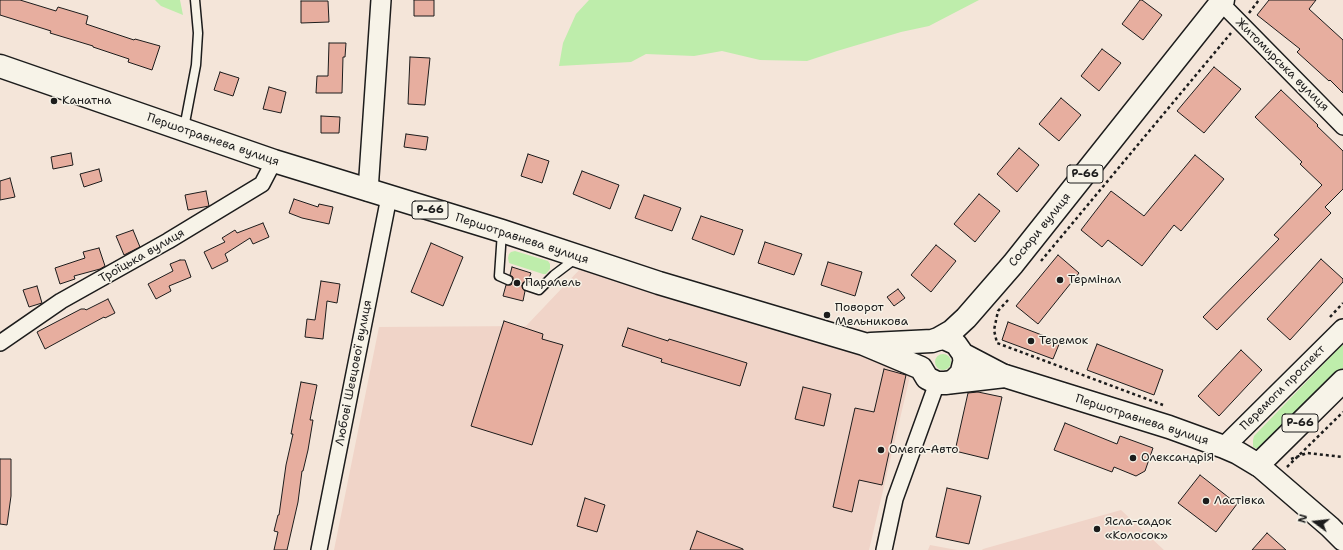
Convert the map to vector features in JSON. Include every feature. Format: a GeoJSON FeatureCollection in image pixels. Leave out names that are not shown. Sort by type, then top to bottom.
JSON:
{"type":"FeatureCollection","features":[{"type":"Feature","properties":{"kind":"main road","name":"Сосюри вулиця"},"geometry":{"type":"LineString","coordinates":[[935,340],[952,331],[998,283],[1222,1]]}},
{"type":"Feature","properties":{"kind":"main road","name":"Першотравнева вулиця"},"geometry":{"type":"LineString","coordinates":[[0,66],[274,161],[502,231],[659,283],[864,344],[921,368]]}},
{"type":"Feature","properties":{"kind":"main road","name":"Першотравнева вулиця"},"geometry":{"type":"LineString","coordinates":[[864,344],[945,339],[956,344],[963,354],[1005,376],[1169,427],[1224,447],[1258,464],[1343,540]]}},
{"type":"Feature","properties":{"kind":"main road"},"geometry":{"type":"LineString","coordinates":[[921,368],[920,360],[922,353],[926,346],[935,340]]}},
{"type":"Feature","properties":{"kind":"main road"},"geometry":{"type":"LineString","coordinates":[[941,383],[952,382],[961,373],[964,367],[963,354]]}},
{"type":"Feature","properties":{"kind":"main road","name":"Р-66"},"geometry":{"type":"LineString","coordinates":[[921,368],[927,378],[941,383]]}},
{"type":"Feature","properties":{"kind":"main road","name":"Першотравнева вулиця"},"geometry":{"type":"LineString","coordinates":[[941,383],[1005,376]]}},
{"type":"Feature","properties":{"kind":"main road","name":"Р-66"},"geometry":{"type":"LineString","coordinates":[[1258,464],[1343,381]]}},
{"type":"Feature","properties":{"kind":"street"},"geometry":{"type":"LineString","coordinates":[[368,190],[381,0]]}},
{"type":"Feature","properties":{"kind":"street","name":"Житомирська вулиця"},"geometry":{"type":"LineString","coordinates":[[1222,1],[1240,23],[1343,127]]}},
{"type":"Feature","properties":{"kind":"street","name":"Троїцька вулиця"},"geometry":{"type":"LineString","coordinates":[[0,343],[61,301],[168,241],[262,184],[274,161]]}},
{"type":"Feature","properties":{"kind":"street","name":"Любові Шевцової вулиця"},"geometry":{"type":"LineString","coordinates":[[319,550],[389,197]]}},
{"type":"Feature","properties":{"kind":"street","name":"Перемоги проспект"},"geometry":{"type":"LineString","coordinates":[[1224,447],[1343,329]]}},
{"type":"Feature","properties":{"kind":"street"},"geometry":{"type":"LineString","coordinates":[[884,550],[895,499],[941,383]]}},
{"type":"Feature","properties":{"kind":"lane"},"geometry":{"type":"LineString","coordinates":[[183,129],[196,65],[198,33],[195,0]]}},
{"type":"Feature","properties":{"kind":"lane"},"geometry":{"type":"LineString","coordinates":[[502,231],[499,276],[508,280]]}},
{"type":"Feature","properties":{"kind":"lane"},"geometry":{"type":"LineString","coordinates":[[527,286],[539,290],[554,275],[578,257]]}},
{"type":"Feature","properties":{"kind":"path"},"geometry":{"type":"LineString","coordinates":[[1038,263],[1259,0]]}},
{"type":"Feature","properties":{"kind":"path"},"geometry":{"type":"LineString","coordinates":[[1008,299],[998,311],[994,330],[997,343],[1167,406]]}},
{"type":"Feature","properties":{"kind":"path"},"geometry":{"type":"LineString","coordinates":[[1327,320],[1343,303]]}},
{"type":"Feature","properties":{"kind":"path"},"geometry":{"type":"LineString","coordinates":[[1287,467],[1343,412]]}},
{"type":"Feature","properties":{"kind":"path"},"geometry":{"type":"LineString","coordinates":[[1287,460],[1307,453],[1343,456]]}},
{"type":"Feature","properties":{"kind":"shaded area"},"geometry":{"type":"Polygon","coordinates":[[[582,267],[911,372],[869,550],[334,550],[379,327],[526,326],[582,267]]]}},
{"type":"Feature","properties":{"kind":"shaded area","name":"Ясла-садок «Колосок»"},"geometry":{"type":"Polygon","coordinates":[[[1121,510],[1164,550],[982,550],[983,549],[1121,510]]]}},
{"type":"Feature","properties":{"kind":"shaded area"},"geometry":{"type":"Polygon","coordinates":[[[930,545],[957,550],[928,550],[930,545]]]}},
{"type":"Feature","properties":{"kind":"green space"},"geometry":{"type":"Polygon","coordinates":[[[155,0],[180,0],[183,15],[161,6],[155,0]]]}},
{"type":"Feature","properties":{"kind":"green space"},"geometry":{"type":"Polygon","coordinates":[[[589,0],[979,0],[929,26],[901,32],[807,61],[760,60],[722,51],[694,56],[646,54],[631,62],[559,66],[563,43],[576,14],[589,0]]]}},
{"type":"Feature","properties":{"kind":"green space"},"geometry":{"type":"Polygon","coordinates":[[[515,251],[548,261],[550,264],[550,269],[546,274],[543,274],[509,263],[509,254],[515,251]]]}},
{"type":"Feature","properties":{"kind":"green space"},"geometry":{"type":"Polygon","coordinates":[[[1343,344],[1343,374],[1263,451],[1253,447],[1254,436],[1343,344]]]}},
{"type":"Feature","properties":{"kind":"green space"},"geometry":{"type":"Polygon","coordinates":[[[943,354],[949,356],[951,362],[949,368],[943,370],[937,368],[935,362],[937,356],[943,354]]]}},
{"type":"Feature","properties":{"kind":"building"},"geometry":{"type":"Polygon","coordinates":[[[0,0],[20,0],[56,11],[58,7],[88,16],[86,24],[134,40],[160,46],[152,70],[128,62],[129,59],[50,33],[51,31],[0,15],[0,0]]]}},
{"type":"Feature","properties":{"kind":"building"},"geometry":{"type":"Polygon","coordinates":[[[414,0],[434,0],[434,16],[414,16],[414,0]]]}},
{"type":"Feature","properties":{"kind":"building"},"geometry":{"type":"Polygon","coordinates":[[[1140,0],[1162,15],[1143,40],[1122,24],[1140,0]]]}},
{"type":"Feature","properties":{"kind":"building"},"geometry":{"type":"Polygon","coordinates":[[[1269,0],[1316,0],[1309,9],[1343,40],[1343,93],[1297,52],[1300,49],[1257,15],[1269,0]]]}},
{"type":"Feature","properties":{"kind":"building"},"geometry":{"type":"Polygon","coordinates":[[[301,1],[328,1],[329,22],[301,23],[301,1]]]}},
{"type":"Feature","properties":{"kind":"building"},"geometry":{"type":"Polygon","coordinates":[[[329,43],[346,43],[345,57],[343,57],[342,93],[316,93],[317,76],[328,76],[329,43]]]}},
{"type":"Feature","properties":{"kind":"building"},"geometry":{"type":"Polygon","coordinates":[[[1102,49],[1121,63],[1099,91],[1081,76],[1102,49]]]}},
{"type":"Feature","properties":{"kind":"building"},"geometry":{"type":"Polygon","coordinates":[[[410,57],[430,58],[425,105],[408,104],[410,57]]]}},
{"type":"Feature","properties":{"kind":"building"},"geometry":{"type":"Polygon","coordinates":[[[1214,67],[1241,89],[1204,133],[1177,111],[1214,67]]]}},
{"type":"Feature","properties":{"kind":"building"},"geometry":{"type":"Polygon","coordinates":[[[220,72],[239,78],[233,96],[214,90],[220,72]]]}},
{"type":"Feature","properties":{"kind":"building"},"geometry":{"type":"Polygon","coordinates":[[[269,87],[286,92],[281,113],[263,109],[269,87]]]}},
{"type":"Feature","properties":{"kind":"building"},"geometry":{"type":"Polygon","coordinates":[[[1281,90],[1343,151],[1343,189],[1325,207],[1331,213],[1217,330],[1203,317],[1279,239],[1274,235],[1322,185],[1300,164],[1302,162],[1255,117],[1281,90]]]}},
{"type":"Feature","properties":{"kind":"building"},"geometry":{"type":"Polygon","coordinates":[[[1061,98],[1081,115],[1059,141],[1039,124],[1061,98]]]}},
{"type":"Feature","properties":{"kind":"building"},"geometry":{"type":"Polygon","coordinates":[[[321,116],[340,117],[339,133],[321,133],[321,116]]]}},
{"type":"Feature","properties":{"kind":"building"},"geometry":{"type":"Polygon","coordinates":[[[406,134],[428,137],[426,150],[404,147],[406,134]]]}},
{"type":"Feature","properties":{"kind":"building"},"geometry":{"type":"Polygon","coordinates":[[[1019,148],[1039,165],[1017,192],[997,174],[1019,148]]]}},
{"type":"Feature","properties":{"kind":"building"},"geometry":{"type":"Polygon","coordinates":[[[71,153],[73,165],[53,169],[51,157],[71,153]]]}},
{"type":"Feature","properties":{"kind":"building"},"geometry":{"type":"Polygon","coordinates":[[[528,154],[549,161],[542,183],[521,176],[528,154]]]}},
{"type":"Feature","properties":{"kind":"building"},"geometry":{"type":"Polygon","coordinates":[[[1195,155],[1224,179],[1181,231],[1174,225],[1142,266],[1108,240],[1102,247],[1081,230],[1111,191],[1144,216],[1195,155]]]}},
{"type":"Feature","properties":{"kind":"building"},"geometry":{"type":"Polygon","coordinates":[[[99,169],[102,181],[84,187],[80,174],[99,169]]]}},
{"type":"Feature","properties":{"kind":"building"},"geometry":{"type":"Polygon","coordinates":[[[582,171],[619,185],[610,209],[573,194],[582,171]]]}},
{"type":"Feature","properties":{"kind":"building"},"geometry":{"type":"Polygon","coordinates":[[[10,178],[15,197],[0,200],[0,181],[10,178]]]}},
{"type":"Feature","properties":{"kind":"building"},"geometry":{"type":"Polygon","coordinates":[[[206,191],[209,206],[188,210],[185,195],[206,191]]]}},
{"type":"Feature","properties":{"kind":"building"},"geometry":{"type":"Polygon","coordinates":[[[979,194],[1000,211],[975,242],[954,224],[979,194]]]}},
{"type":"Feature","properties":{"kind":"building"},"geometry":{"type":"Polygon","coordinates":[[[644,195],[681,208],[672,231],[635,218],[644,195]]]}},
{"type":"Feature","properties":{"kind":"building"},"geometry":{"type":"Polygon","coordinates":[[[294,199],[318,207],[319,204],[333,207],[329,224],[302,218],[289,213],[294,199]]]}},
{"type":"Feature","properties":{"kind":"building"},"geometry":{"type":"Polygon","coordinates":[[[701,216],[743,230],[734,255],[692,239],[701,216]]]}},
{"type":"Feature","properties":{"kind":"building"},"geometry":{"type":"Polygon","coordinates":[[[263,223],[269,237],[253,244],[250,238],[225,254],[228,261],[212,269],[204,252],[225,242],[222,238],[235,230],[237,233],[263,223]]]}},
{"type":"Feature","properties":{"kind":"building"},"geometry":{"type":"Polygon","coordinates":[[[133,230],[140,247],[124,255],[116,236],[133,230]]]}},
{"type":"Feature","properties":{"kind":"building"},"geometry":{"type":"Polygon","coordinates":[[[765,242],[802,254],[794,275],[758,263],[765,242]]]}},
{"type":"Feature","properties":{"kind":"building"},"geometry":{"type":"Polygon","coordinates":[[[431,243],[463,257],[443,306],[411,292],[431,243]]]}},
{"type":"Feature","properties":{"kind":"building"},"geometry":{"type":"Polygon","coordinates":[[[936,245],[956,261],[931,292],[911,275],[936,245]]]}},
{"type":"Feature","properties":{"kind":"building"},"geometry":{"type":"Polygon","coordinates":[[[99,248],[105,266],[100,269],[74,276],[75,279],[60,284],[55,268],[85,258],[83,252],[99,248]]]}},
{"type":"Feature","properties":{"kind":"building"},"geometry":{"type":"Polygon","coordinates":[[[1058,255],[1079,273],[1038,324],[1016,306],[1058,255]]]}},
{"type":"Feature","properties":{"kind":"building"},"geometry":{"type":"Polygon","coordinates":[[[1321,259],[1343,279],[1343,282],[1290,340],[1267,319],[1321,259]]]}},
{"type":"Feature","properties":{"kind":"building"},"geometry":{"type":"Polygon","coordinates":[[[180,260],[185,260],[191,277],[169,286],[171,291],[156,299],[148,284],[173,271],[170,264],[180,260]]]}},
{"type":"Feature","properties":{"kind":"building"},"geometry":{"type":"Polygon","coordinates":[[[828,262],[862,272],[855,296],[821,285],[828,262]]]}},
{"type":"Feature","properties":{"kind":"building","name":"Паралель"},"geometry":{"type":"Polygon","coordinates":[[[512,267],[531,273],[528,281],[524,282],[522,285],[525,291],[523,301],[503,296],[506,285],[511,285],[513,282],[513,277],[510,275],[512,267]]]}},
{"type":"Feature","properties":{"kind":"building"},"geometry":{"type":"Polygon","coordinates":[[[321,281],[340,284],[337,303],[327,301],[323,339],[305,337],[307,319],[315,320],[321,281]]]}},
{"type":"Feature","properties":{"kind":"building"},"geometry":{"type":"Polygon","coordinates":[[[37,286],[42,303],[29,307],[23,290],[37,286]]]}},
{"type":"Feature","properties":{"kind":"building"},"geometry":{"type":"Polygon","coordinates":[[[898,289],[905,298],[894,306],[887,297],[898,289]]]}},
{"type":"Feature","properties":{"kind":"building"},"geometry":{"type":"Polygon","coordinates":[[[108,299],[115,313],[105,318],[104,317],[45,349],[37,332],[81,309],[86,310],[108,299]]]}},
{"type":"Feature","properties":{"kind":"building"},"geometry":{"type":"Polygon","coordinates":[[[504,321],[543,334],[542,339],[563,345],[532,445],[471,426],[504,321]]]}},
{"type":"Feature","properties":{"kind":"building","name":"Теремок"},"geometry":{"type":"Polygon","coordinates":[[[1008,322],[1060,342],[1053,359],[1002,340],[1008,322]]]}},
{"type":"Feature","properties":{"kind":"building"},"geometry":{"type":"Polygon","coordinates":[[[628,328],[747,363],[740,386],[661,362],[662,359],[622,346],[628,328]]]}},
{"type":"Feature","properties":{"kind":"building"},"geometry":{"type":"Polygon","coordinates":[[[1097,344],[1163,370],[1154,395],[1087,370],[1097,344]]]}},
{"type":"Feature","properties":{"kind":"building"},"geometry":{"type":"Polygon","coordinates":[[[1241,350],[1262,370],[1219,416],[1198,396],[1241,350]]]}},
{"type":"Feature","properties":{"kind":"building"},"geometry":{"type":"Polygon","coordinates":[[[884,369],[906,375],[882,485],[859,480],[852,512],[833,507],[855,408],[874,412],[884,369]]]}},
{"type":"Feature","properties":{"kind":"building"},"geometry":{"type":"Polygon","coordinates":[[[301,382],[317,385],[310,420],[313,420],[308,450],[302,471],[298,502],[287,550],[274,550],[278,532],[274,531],[279,515],[286,465],[293,434],[291,434],[301,382]]]}},
{"type":"Feature","properties":{"kind":"building"},"geometry":{"type":"Polygon","coordinates":[[[803,387],[831,394],[824,426],[795,419],[803,387]]]}},
{"type":"Feature","properties":{"kind":"building"},"geometry":{"type":"Polygon","coordinates":[[[978,392],[1002,397],[988,459],[955,451],[968,393],[978,392]]]}},
{"type":"Feature","properties":{"kind":"building"},"geometry":{"type":"Polygon","coordinates":[[[1065,423],[1117,444],[1120,436],[1153,448],[1145,471],[1136,476],[1114,467],[1112,472],[1054,450],[1065,423]]]}},
{"type":"Feature","properties":{"kind":"building"},"geometry":{"type":"Polygon","coordinates":[[[0,459],[11,459],[11,496],[7,525],[0,524],[0,459]]]}},
{"type":"Feature","properties":{"kind":"building"},"geometry":{"type":"Polygon","coordinates":[[[1200,475],[1237,504],[1216,532],[1178,503],[1200,475]]]}},
{"type":"Feature","properties":{"kind":"building"},"geometry":{"type":"Polygon","coordinates":[[[947,488],[981,496],[969,544],[936,537],[947,488]]]}},
{"type":"Feature","properties":{"kind":"building"},"geometry":{"type":"Polygon","coordinates":[[[585,498],[605,505],[597,532],[577,526],[585,498]]]}},
{"type":"Feature","properties":{"kind":"building"},"geometry":{"type":"Polygon","coordinates":[[[697,531],[743,549],[743,550],[690,550],[697,531]]]}},
{"type":"Feature","properties":{"kind":"building"},"geometry":{"type":"Polygon","coordinates":[[[1267,533],[1286,550],[1252,550],[1267,533]]]}},
{"type":"Feature","properties":{"kind":"place","name":"Канатна"},"geometry":{"type":"Point","coordinates":[54,101]}},
{"type":"Feature","properties":{"kind":"place","name":"Термінал"},"geometry":{"type":"Point","coordinates":[1060,280]}},
{"type":"Feature","properties":{"kind":"place","name":"Паралель"},"geometry":{"type":"Point","coordinates":[517,283]}},
{"type":"Feature","properties":{"kind":"place","name":"Поворот Мельникова"},"geometry":{"type":"Point","coordinates":[827,315]}},
{"type":"Feature","properties":{"kind":"place","name":"Теремок"},"geometry":{"type":"Point","coordinates":[1031,341]}},
{"type":"Feature","properties":{"kind":"place","name":"Омега-Авто"},"geometry":{"type":"Point","coordinates":[881,450]}},
{"type":"Feature","properties":{"kind":"place","name":"ОлександріЯ"},"geometry":{"type":"Point","coordinates":[1133,458]}},
{"type":"Feature","properties":{"kind":"place","name":"Ластівка"},"geometry":{"type":"Point","coordinates":[1206,501]}},
{"type":"Feature","properties":{"kind":"place","name":"Ясла-садок «Колосок»"},"geometry":{"type":"Point","coordinates":[1097,529]}}]}
